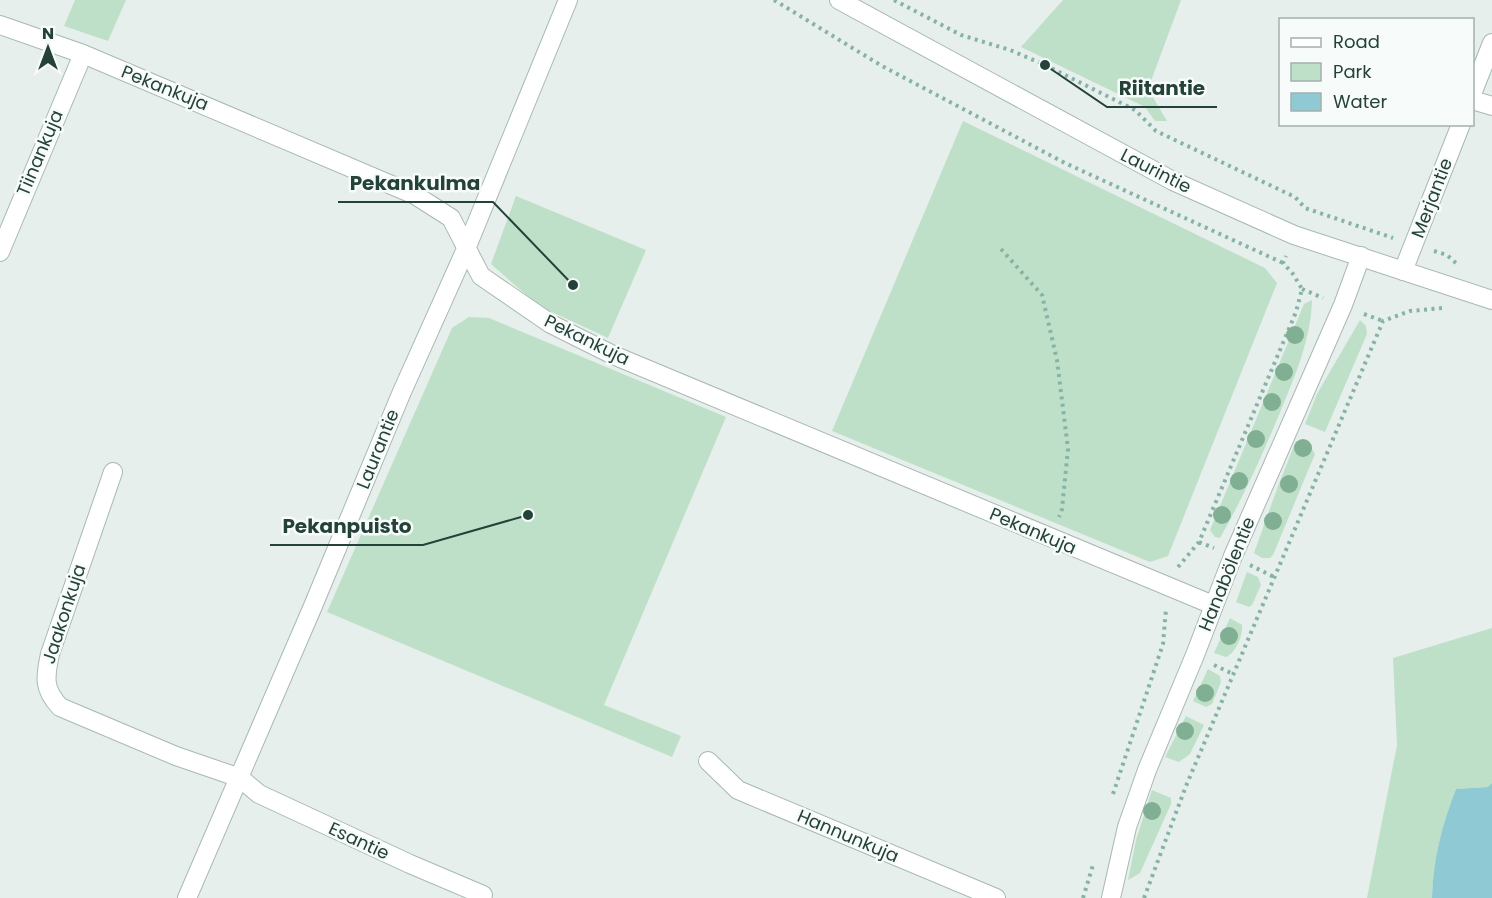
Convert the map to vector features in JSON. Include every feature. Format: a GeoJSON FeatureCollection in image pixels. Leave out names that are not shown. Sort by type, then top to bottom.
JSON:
{"type":"FeatureCollection","features":[{"type":"Feature","properties":{"kind":"street","name":"Laurantie"},"geometry":{"type":"LineString","coordinates":[[187,898],[240,778],[401,394],[466,249],[568,0]]}},
{"type":"Feature","properties":{"kind":"street","name":"Laurintie"},"geometry":{"type":"LineString","coordinates":[[839,0],[1173,181],[1294,236],[1492,300]]}},
{"type":"Feature","properties":{"kind":"street","name":"Pekankuja"},"geometry":{"type":"LineString","coordinates":[[0,25],[83,54],[415,195],[451,218],[481,276],[550,324],[613,355],[1213,604]]}},
{"type":"Feature","properties":{"kind":"street"},"geometry":{"type":"LineString","coordinates":[[1474,91],[1492,43]]}},
{"type":"Feature","properties":{"kind":"street","name":"Tiinankuja"},"geometry":{"type":"LineString","coordinates":[[0,252],[83,54]]}},
{"type":"Feature","properties":{"kind":"street"},"geometry":{"type":"LineString","coordinates":[[1474,100],[1492,106]]}},
{"type":"Feature","properties":{"kind":"street","name":"Merjantie"},"geometry":{"type":"LineString","coordinates":[[1402,271],[1460,126]]}},
{"type":"Feature","properties":{"kind":"street","name":"Hanabölentie"},"geometry":{"type":"LineString","coordinates":[[1111,898],[1127,827],[1143,779],[1195,655],[1213,604],[1343,305],[1361,256]]}},
{"type":"Feature","properties":{"kind":"street","name":"Jaakonkuja"},"geometry":{"type":"LineString","coordinates":[[113,472],[50,654],[45,676],[50,697],[60,707],[176,756],[240,778]]}},
{"type":"Feature","properties":{"kind":"street","name":"Hannunkuja"},"geometry":{"type":"LineString","coordinates":[[708,761],[738,789],[996,898]]}},
{"type":"Feature","properties":{"kind":"street","name":"Esantie"},"geometry":{"type":"LineString","coordinates":[[240,778],[259,794],[483,895]]}},
{"type":"Feature","properties":{"kind":"path"},"geometry":{"type":"LineString","coordinates":[[774,0],[882,66],[1065,163],[1283,263],[1302,289],[1296,312],[1199,542],[1176,569],[1166,608],[1164,644],[1111,799]]}},
{"type":"Feature","properties":{"kind":"path"},"geometry":{"type":"LineString","coordinates":[[894,0],[961,35],[1045,65],[1135,110],[1156,131],[1295,197],[1305,208],[1283,263]]}},
{"type":"Feature","properties":{"kind":"path"},"geometry":{"type":"LineString","coordinates":[[1001,249],[1042,295],[1057,360],[1068,449],[1062,508],[1050,538]]}},
{"type":"Feature","properties":{"kind":"path"},"geometry":{"type":"LineString","coordinates":[[1144,898],[1186,786],[1383,321],[1410,311],[1447,308],[1454,288]]}},
{"type":"Feature","properties":{"kind":"path"},"geometry":{"type":"LineString","coordinates":[[1083,898],[1093,864]]}},
{"type":"Feature","properties":{"kind":"green space"},"geometry":{"type":"Polygon","coordinates":[[[75,0],[126,0],[108,41],[64,26],[75,0]]]}},
{"type":"Feature","properties":{"kind":"green space"},"geometry":{"type":"Polygon","coordinates":[[[1063,0],[1181,0],[1148,89],[1167,121],[1155,121],[1145,107],[1021,47],[1063,0]]]}},
{"type":"Feature","properties":{"kind":"green space"},"geometry":{"type":"Polygon","coordinates":[[[963,121],[1265,268],[1277,283],[1168,556],[1150,562],[832,431],[963,121]]]}},
{"type":"Feature","properties":{"kind":"green space"},"geometry":{"type":"Polygon","coordinates":[[[516,196],[646,250],[608,338],[539,306],[491,264],[516,196]]]}},
{"type":"Feature","properties":{"kind":"green space"},"geometry":{"type":"Polygon","coordinates":[[[1312,300],[1306,342],[1287,396],[1237,506],[1220,538],[1215,537],[1210,530],[1304,304],[1312,300]]]}},
{"type":"Feature","properties":{"kind":"green space"},"geometry":{"type":"Polygon","coordinates":[[[469,317],[489,318],[726,417],[604,705],[681,736],[672,757],[327,612],[452,328],[469,317]]]}},
{"type":"Feature","properties":{"kind":"green space"},"geometry":{"type":"Polygon","coordinates":[[[1360,320],[1366,326],[1367,334],[1325,432],[1305,424],[1317,394],[1360,320]]]}},
{"type":"Feature","properties":{"kind":"green space"},"geometry":{"type":"Polygon","coordinates":[[[1296,441],[1312,449],[1315,454],[1273,555],[1270,558],[1262,558],[1254,553],[1296,441]]]}},
{"type":"Feature","properties":{"kind":"green space"},"geometry":{"type":"Polygon","coordinates":[[[1247,572],[1258,577],[1261,585],[1249,607],[1236,602],[1247,572]]]}},
{"type":"Feature","properties":{"kind":"green space"},"geometry":{"type":"Polygon","coordinates":[[[1230,618],[1242,625],[1242,629],[1236,648],[1226,657],[1214,653],[1230,618]]]}},
{"type":"Feature","properties":{"kind":"green space"},"geometry":{"type":"Polygon","coordinates":[[[1492,628],[1492,783],[1489,787],[1456,789],[1439,843],[1432,898],[1367,898],[1397,745],[1393,658],[1492,628]]]}},
{"type":"Feature","properties":{"kind":"green space"},"geometry":{"type":"Polygon","coordinates":[[[1208,669],[1220,676],[1221,682],[1212,704],[1206,707],[1193,701],[1208,669]]]}},
{"type":"Feature","properties":{"kind":"green space"},"geometry":{"type":"Polygon","coordinates":[[[1186,716],[1204,725],[1190,754],[1179,762],[1165,757],[1186,716]]]}},
{"type":"Feature","properties":{"kind":"green space"},"geometry":{"type":"Polygon","coordinates":[[[1152,790],[1171,798],[1171,804],[1140,873],[1128,880],[1136,840],[1152,790]]]}},
{"type":"Feature","properties":{"kind":"water"},"geometry":{"type":"Polygon","coordinates":[[[1492,783],[1492,898],[1432,898],[1439,842],[1456,789],[1488,787],[1492,783]]]}},
{"type":"Feature","properties":{"kind":"place","name":"Riitantie"},"geometry":{"type":"Point","coordinates":[1045,65]}},
{"type":"Feature","properties":{"kind":"place","name":"Pekankulma"},"geometry":{"type":"Point","coordinates":[573,285]}},
{"type":"Feature","properties":{"kind":"place","name":"Pekanpuisto"},"geometry":{"type":"Point","coordinates":[528,515]}}]}
